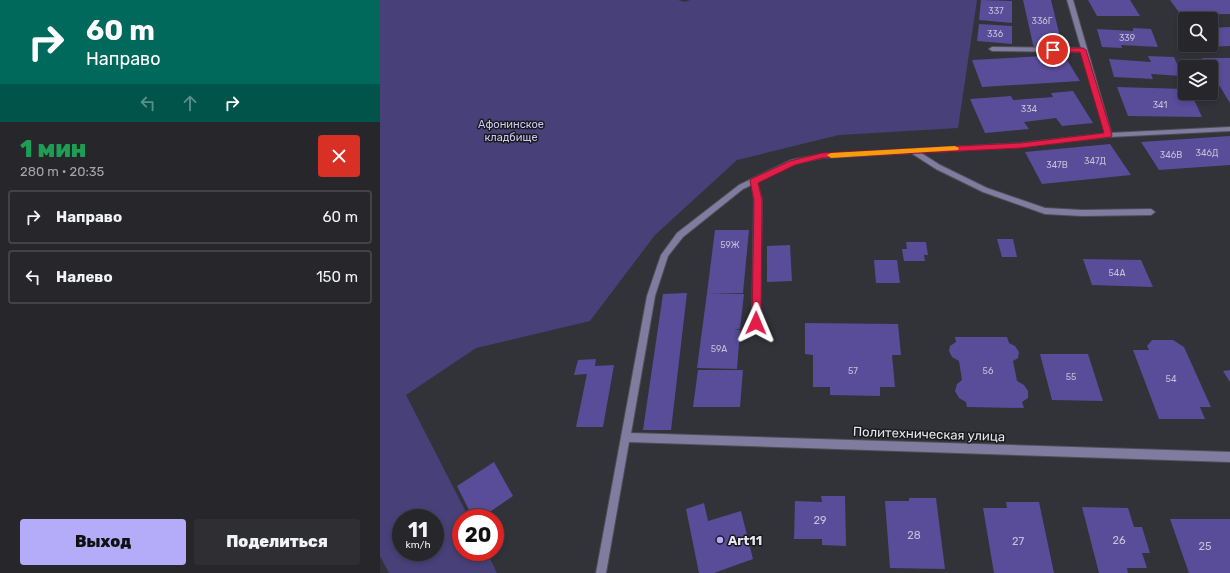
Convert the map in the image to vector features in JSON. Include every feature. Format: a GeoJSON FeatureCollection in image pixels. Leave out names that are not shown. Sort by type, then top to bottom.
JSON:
{"type":"FeatureCollection","features":[{"type":"Feature","properties":{"kind":"street"},"geometry":{"type":"LineString","coordinates":[[1070,0],[1083,50],[1109,135]]}},
{"type":"Feature","properties":{"kind":"street"},"geometry":{"type":"LineString","coordinates":[[992,50],[1083,50]]}},
{"type":"Feature","properties":{"kind":"street"},"geometry":{"type":"LineString","coordinates":[[601,573],[651,296],[665,255],[680,235],[741,187],[793,162],[822,156],[1021,145],[1109,135],[1230,129]]}},
{"type":"Feature","properties":{"kind":"street"},"geometry":{"type":"LineString","coordinates":[[913,151],[938,167],[985,190],[1045,211],[1082,213],[1151,212]]}},
{"type":"Feature","properties":{"kind":"street"},"geometry":{"type":"LineString","coordinates":[[754,181],[758,200],[756,323]]}},
{"type":"Feature","properties":{"kind":"street","name":"Политехническая улица"},"geometry":{"type":"LineString","coordinates":[[626,437],[1230,457]]}},
{"type":"Feature","properties":{"kind":"green space","name":"Афонинское кладбище"},"geometry":{"type":"Polygon","coordinates":[[[380,0],[678,0],[685,2],[690,0],[977,0],[958,128],[839,135],[737,160],[655,235],[590,321],[476,348],[406,395],[464,509],[452,509],[452,561],[491,561],[497,573],[389,573],[380,556],[380,0]]]}},
{"type":"Feature","properties":{"kind":"building"},"geometry":{"type":"Polygon","coordinates":[[[981,0],[1012,1],[1012,23],[979,20],[981,0]]]}},
{"type":"Feature","properties":{"kind":"building"},"geometry":{"type":"Polygon","coordinates":[[[1023,0],[1051,0],[1063,49],[1034,49],[1023,0]]]}},
{"type":"Feature","properties":{"kind":"building"},"geometry":{"type":"Polygon","coordinates":[[[1088,0],[1130,0],[1140,16],[1097,16],[1088,0]]]}},
{"type":"Feature","properties":{"kind":"building"},"geometry":{"type":"Polygon","coordinates":[[[1170,0],[1230,0],[1230,14],[1218,14],[1218,12],[1179,12],[1170,0]]]}},
{"type":"Feature","properties":{"kind":"building"},"geometry":{"type":"Polygon","coordinates":[[[979,24],[1012,26],[1012,44],[977,41],[979,24]]]}},
{"type":"Feature","properties":{"kind":"building"},"geometry":{"type":"Polygon","coordinates":[[[1230,27],[1230,46],[1218,46],[1218,28],[1230,27]]]}},
{"type":"Feature","properties":{"kind":"building"},"geometry":{"type":"Polygon","coordinates":[[[1133,28],[1151,29],[1158,47],[1121,45],[1122,48],[1102,47],[1097,29],[1133,31],[1133,28]]]}},
{"type":"Feature","properties":{"kind":"building"},"geometry":{"type":"Polygon","coordinates":[[[1064,55],[1080,81],[982,87],[972,60],[1064,55]]]}},
{"type":"Feature","properties":{"kind":"building"},"geometry":{"type":"Polygon","coordinates":[[[1148,56],[1174,57],[1178,66],[1178,76],[1151,74],[1153,79],[1114,77],[1109,59],[1151,62],[1148,56]]]}},
{"type":"Feature","properties":{"kind":"building"},"geometry":{"type":"Polygon","coordinates":[[[1202,58],[1230,58],[1230,103],[1218,83],[1218,60],[1203,60],[1202,58]]]}},
{"type":"Feature","properties":{"kind":"building"},"geometry":{"type":"Polygon","coordinates":[[[1117,87],[1178,89],[1178,100],[1194,100],[1202,117],[1128,116],[1117,87]]]}},
{"type":"Feature","properties":{"kind":"building"},"geometry":{"type":"Polygon","coordinates":[[[1073,91],[1093,123],[1062,126],[1056,118],[1024,122],[1029,129],[985,133],[970,99],[1011,96],[1013,100],[1053,97],[1051,93],[1073,91]]]}},
{"type":"Feature","properties":{"kind":"building"},"geometry":{"type":"Polygon","coordinates":[[[1230,136],[1230,165],[1159,170],[1141,142],[1230,136]]]}},
{"type":"Feature","properties":{"kind":"building"},"geometry":{"type":"Polygon","coordinates":[[[1110,144],[1131,175],[1042,184],[1025,152],[1110,144]]]}},
{"type":"Feature","properties":{"kind":"building"},"geometry":{"type":"Polygon","coordinates":[[[715,230],[749,230],[743,293],[707,293],[715,230]]]}},
{"type":"Feature","properties":{"kind":"building"},"geometry":{"type":"Polygon","coordinates":[[[997,239],[1013,239],[1017,257],[1002,257],[997,239]]]}},
{"type":"Feature","properties":{"kind":"building"},"geometry":{"type":"Polygon","coordinates":[[[906,242],[926,242],[928,255],[924,255],[925,261],[904,261],[902,249],[907,249],[906,242]]]}},
{"type":"Feature","properties":{"kind":"building"},"geometry":{"type":"Polygon","coordinates":[[[790,245],[792,281],[767,282],[767,246],[790,245]]]}},
{"type":"Feature","properties":{"kind":"building"},"geometry":{"type":"Polygon","coordinates":[[[1083,259],[1141,260],[1153,287],[1092,285],[1083,259]]]}},
{"type":"Feature","properties":{"kind":"building"},"geometry":{"type":"Polygon","coordinates":[[[874,260],[897,260],[900,283],[876,283],[874,260]]]}},
{"type":"Feature","properties":{"kind":"building"},"geometry":{"type":"Polygon","coordinates":[[[687,293],[671,430],[643,430],[663,294],[687,293]]]}},
{"type":"Feature","properties":{"kind":"building"},"geometry":{"type":"Polygon","coordinates":[[[707,293],[744,294],[740,329],[734,329],[740,330],[737,369],[697,368],[707,293]]]}},
{"type":"Feature","properties":{"kind":"building"},"geometry":{"type":"Polygon","coordinates":[[[805,323],[898,324],[901,355],[892,355],[895,387],[880,387],[880,396],[830,395],[830,387],[813,387],[813,355],[805,354],[805,323]]]}},
{"type":"Feature","properties":{"kind":"building"},"geometry":{"type":"Polygon","coordinates":[[[955,337],[1007,337],[1009,343],[1015,346],[1019,352],[1018,358],[1013,361],[1017,381],[1024,385],[1028,391],[1028,398],[1022,402],[1024,408],[967,407],[966,402],[959,398],[955,391],[957,384],[962,380],[959,361],[952,357],[949,351],[950,346],[956,342],[955,337]]]}},
{"type":"Feature","properties":{"kind":"building"},"geometry":{"type":"Polygon","coordinates":[[[1152,340],[1173,340],[1184,347],[1211,407],[1200,407],[1205,419],[1159,419],[1133,350],[1149,350],[1147,346],[1152,340]]]}},
{"type":"Feature","properties":{"kind":"building"},"geometry":{"type":"Polygon","coordinates":[[[1040,354],[1088,354],[1103,401],[1052,400],[1040,354]]]}},
{"type":"Feature","properties":{"kind":"building"},"geometry":{"type":"Polygon","coordinates":[[[596,359],[595,366],[614,365],[603,427],[576,427],[587,374],[574,375],[578,360],[596,359]]]}},
{"type":"Feature","properties":{"kind":"building"},"geometry":{"type":"Polygon","coordinates":[[[698,370],[743,370],[740,407],[693,407],[698,370]]]}},
{"type":"Feature","properties":{"kind":"building"},"geometry":{"type":"Polygon","coordinates":[[[1230,370],[1230,382],[1223,371],[1230,370]]]}},
{"type":"Feature","properties":{"kind":"building"},"geometry":{"type":"Polygon","coordinates":[[[494,462],[513,496],[494,509],[468,509],[457,486],[494,462]]]}},
{"type":"Feature","properties":{"kind":"building"},"geometry":{"type":"Polygon","coordinates":[[[821,496],[845,496],[846,546],[822,545],[822,539],[794,539],[795,501],[822,502],[821,496]]]}},
{"type":"Feature","properties":{"kind":"building"},"geometry":{"type":"Polygon","coordinates":[[[909,498],[936,498],[945,569],[890,568],[885,501],[909,501],[909,498]]]}},
{"type":"Feature","properties":{"kind":"building"},"geometry":{"type":"Polygon","coordinates":[[[1006,502],[1039,502],[1054,573],[994,573],[983,508],[1007,508],[1006,502]]]}},
{"type":"Feature","properties":{"kind":"building","name":"Art11"},"geometry":{"type":"Polygon","coordinates":[[[704,503],[708,521],[741,511],[753,559],[714,573],[699,573],[686,509],[704,503]]]}},
{"type":"Feature","properties":{"kind":"building"},"geometry":{"type":"Polygon","coordinates":[[[1082,507],[1128,508],[1134,527],[1142,527],[1150,553],[1142,553],[1147,568],[1127,568],[1128,573],[1099,573],[1082,507]]]}},
{"type":"Feature","properties":{"kind":"building"},"geometry":{"type":"Polygon","coordinates":[[[1170,519],[1230,519],[1230,573],[1189,573],[1170,519]]]}},
{"type":"Feature","properties":{"kind":"slow traffic"},"geometry":{"type":"LineString","coordinates":[[831,155],[955,148]]}},
{"type":"Feature","properties":{"kind":"place","name":"Art11"},"geometry":{"type":"Point","coordinates":[720,540]}},
{"type":"Feature","properties":{"kind":"route"},"geometry":{"type":"LineString","coordinates":[[756,323],[758,200],[754,181],[793,162],[822,156],[1021,145],[1109,135],[1083,50],[1053,50]]}}]}
